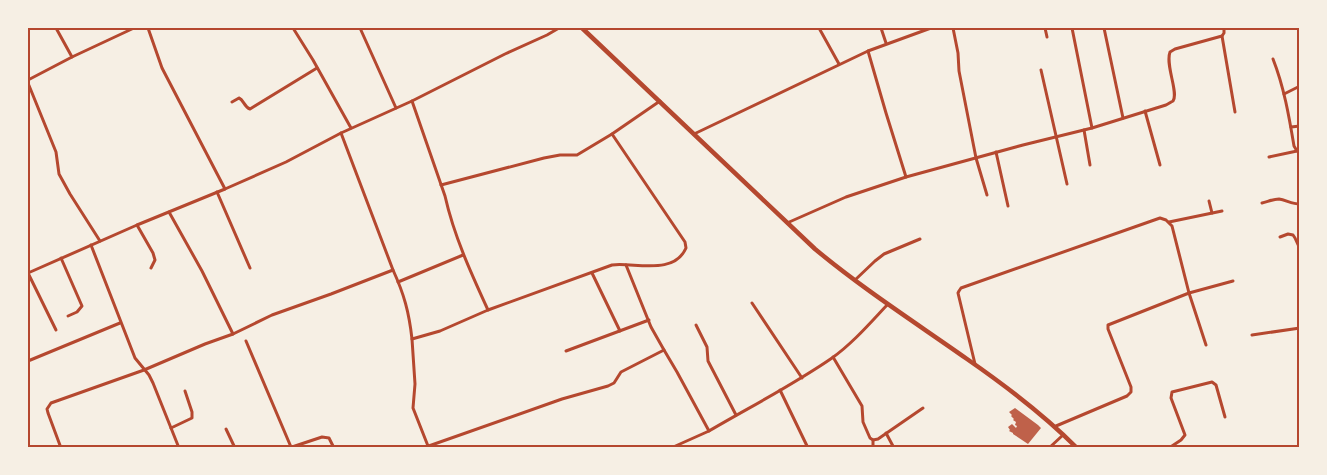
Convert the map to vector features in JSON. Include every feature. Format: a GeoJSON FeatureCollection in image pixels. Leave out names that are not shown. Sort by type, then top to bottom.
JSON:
{"type":"FeatureCollection","features":[{"type":"Feature","properties":{"kind":"main road"},"geometry":{"type":"LineString","coordinates":[[582,28],[815,249],[888,304],[1020,397],[1056,426],[1077,448]]}},
{"type":"Feature","properties":{"kind":"street"},"geometry":{"type":"LineString","coordinates":[[56,28],[72,57]]}},
{"type":"Feature","properties":{"kind":"street"},"geometry":{"type":"LineString","coordinates":[[100,241],[59,174],[56,152],[28,82],[72,57],[134,28]]}},
{"type":"Feature","properties":{"kind":"street"},"geometry":{"type":"LineString","coordinates":[[148,28],[162,68],[225,189]]}},
{"type":"Feature","properties":{"kind":"street"},"geometry":{"type":"LineString","coordinates":[[293,28],[351,128]]}},
{"type":"Feature","properties":{"kind":"street"},"geometry":{"type":"LineString","coordinates":[[360,28],[396,108]]}},
{"type":"Feature","properties":{"kind":"street"},"geometry":{"type":"LineString","coordinates":[[56,330],[28,273],[286,162],[340,133],[412,101],[560,28]]}},
{"type":"Feature","properties":{"kind":"street"},"geometry":{"type":"LineString","coordinates":[[819,28],[839,64]]}},
{"type":"Feature","properties":{"kind":"street"},"geometry":{"type":"LineString","coordinates":[[881,28],[886,44]]}},
{"type":"Feature","properties":{"kind":"street"},"geometry":{"type":"LineString","coordinates":[[694,134],[868,51],[931,28]]}},
{"type":"Feature","properties":{"kind":"street"},"geometry":{"type":"LineString","coordinates":[[953,28],[976,158],[987,196]]}},
{"type":"Feature","properties":{"kind":"street"},"geometry":{"type":"LineString","coordinates":[[1045,28],[1047,37]]}},
{"type":"Feature","properties":{"kind":"street"},"geometry":{"type":"LineString","coordinates":[[1072,28],[1092,128]]}},
{"type":"Feature","properties":{"kind":"street"},"geometry":{"type":"LineString","coordinates":[[1104,28],[1123,118]]}},
{"type":"Feature","properties":{"kind":"street"},"geometry":{"type":"LineString","coordinates":[[1224,28],[1222,36],[1235,112]]}},
{"type":"Feature","properties":{"kind":"street"},"geometry":{"type":"LineString","coordinates":[[787,223],[846,197],[906,176],[1092,128],[1166,105],[1174,100],[1168,59],[1171,50],[1222,36]]}},
{"type":"Feature","properties":{"kind":"street"},"geometry":{"type":"LineString","coordinates":[[868,51],[906,176]]}},
{"type":"Feature","properties":{"kind":"street"},"geometry":{"type":"LineString","coordinates":[[1269,157],[1298,151],[1294,146],[1284,94],[1273,59]]}},
{"type":"Feature","properties":{"kind":"street"},"geometry":{"type":"LineString","coordinates":[[232,102],[238,98],[241,99],[247,108],[250,109],[317,68]]}},
{"type":"Feature","properties":{"kind":"street"},"geometry":{"type":"LineString","coordinates":[[1041,70],[1067,184]]}},
{"type":"Feature","properties":{"kind":"street"},"geometry":{"type":"LineString","coordinates":[[1284,94],[1300,86]]}},
{"type":"Feature","properties":{"kind":"street"},"geometry":{"type":"LineString","coordinates":[[412,101],[463,255],[488,310]]}},
{"type":"Feature","properties":{"kind":"street"},"geometry":{"type":"LineString","coordinates":[[441,184],[544,158],[576,155],[612,134],[660,101]]}},
{"type":"Feature","properties":{"kind":"street"},"geometry":{"type":"LineString","coordinates":[[1145,111],[1160,165]]}},
{"type":"Feature","properties":{"kind":"street"},"geometry":{"type":"LineString","coordinates":[[1291,127],[1300,126]]}},
{"type":"Feature","properties":{"kind":"street"},"geometry":{"type":"LineString","coordinates":[[1084,130],[1090,165]]}},
{"type":"Feature","properties":{"kind":"street"},"geometry":{"type":"LineString","coordinates":[[340,133],[407,307],[412,339],[415,384],[413,408],[425,447],[562,399],[608,386],[614,383],[621,372],[664,350]]}},
{"type":"Feature","properties":{"kind":"street"},"geometry":{"type":"LineString","coordinates":[[412,339],[449,327],[488,310],[612,265],[645,266],[668,263],[679,258],[684,253],[686,248],[685,242],[612,134]]}},
{"type":"Feature","properties":{"kind":"street"},"geometry":{"type":"LineString","coordinates":[[996,152],[1008,206]]}},
{"type":"Feature","properties":{"kind":"street"},"geometry":{"type":"LineString","coordinates":[[217,192],[250,268]]}},
{"type":"Feature","properties":{"kind":"street"},"geometry":{"type":"LineString","coordinates":[[1262,203],[1280,200],[1292,204],[1300,204]]}},
{"type":"Feature","properties":{"kind":"street"},"geometry":{"type":"LineString","coordinates":[[1209,201],[1212,213]]}},
{"type":"Feature","properties":{"kind":"street"},"geometry":{"type":"LineString","coordinates":[[1169,222],[1222,211]]}},
{"type":"Feature","properties":{"kind":"street"},"geometry":{"type":"LineString","coordinates":[[169,212],[202,271],[233,334]]}},
{"type":"Feature","properties":{"kind":"street"},"geometry":{"type":"LineString","coordinates":[[975,365],[958,293],[961,288],[1158,219],[1164,219],[1169,222],[1173,230],[1189,293],[1206,345]]}},
{"type":"Feature","properties":{"kind":"street"},"geometry":{"type":"LineString","coordinates":[[137,225],[155,260],[151,268]]}},
{"type":"Feature","properties":{"kind":"street"},"geometry":{"type":"LineString","coordinates":[[1280,237],[1288,234],[1293,235],[1300,249]]}},
{"type":"Feature","properties":{"kind":"street"},"geometry":{"type":"LineString","coordinates":[[855,280],[884,254],[920,239]]}},
{"type":"Feature","properties":{"kind":"street"},"geometry":{"type":"LineString","coordinates":[[91,245],[120,323],[135,358],[153,383],[178,448]]}},
{"type":"Feature","properties":{"kind":"street"},"geometry":{"type":"LineString","coordinates":[[398,282],[463,255]]}},
{"type":"Feature","properties":{"kind":"street"},"geometry":{"type":"LineString","coordinates":[[61,258],[82,306],[77,312],[68,316]]}},
{"type":"Feature","properties":{"kind":"street"},"geometry":{"type":"LineString","coordinates":[[625,265],[664,350],[709,431]]}},
{"type":"Feature","properties":{"kind":"street"},"geometry":{"type":"LineString","coordinates":[[61,448],[47,409],[51,403],[144,370],[233,334],[272,315],[393,270]]}},
{"type":"Feature","properties":{"kind":"street"},"geometry":{"type":"LineString","coordinates":[[592,273],[620,331]]}},
{"type":"Feature","properties":{"kind":"street"},"geometry":{"type":"LineString","coordinates":[[1056,426],[1127,396],[1130,392],[1131,387],[1108,325],[1189,293],[1233,281]]}},
{"type":"Feature","properties":{"kind":"street"},"geometry":{"type":"LineString","coordinates":[[752,304],[802,378]]}},
{"type":"Feature","properties":{"kind":"street"},"geometry":{"type":"LineString","coordinates":[[671,448],[709,431],[802,378],[833,357],[855,338],[888,304]]}},
{"type":"Feature","properties":{"kind":"street"},"geometry":{"type":"LineString","coordinates":[[566,351],[649,320]]}},
{"type":"Feature","properties":{"kind":"street"},"geometry":{"type":"LineString","coordinates":[[28,360],[120,323]]}},
{"type":"Feature","properties":{"kind":"street"},"geometry":{"type":"LineString","coordinates":[[696,325],[707,347],[708,361],[736,415]]}},
{"type":"Feature","properties":{"kind":"street"},"geometry":{"type":"LineString","coordinates":[[1252,335],[1300,328]]}},
{"type":"Feature","properties":{"kind":"street"},"geometry":{"type":"LineString","coordinates":[[246,341],[290,447],[322,437],[329,438],[334,448]]}},
{"type":"Feature","properties":{"kind":"street"},"geometry":{"type":"LineString","coordinates":[[833,357],[862,406],[862,422],[870,438],[873,440],[873,448]]}},
{"type":"Feature","properties":{"kind":"street"},"geometry":{"type":"LineString","coordinates":[[1169,448],[1186,435],[1170,398],[1172,392],[1212,382],[1216,385],[1225,417]]}},
{"type":"Feature","properties":{"kind":"street"},"geometry":{"type":"LineString","coordinates":[[780,390],[808,448]]}},
{"type":"Feature","properties":{"kind":"street"},"geometry":{"type":"LineString","coordinates":[[171,428],[192,418],[192,412],[185,391]]}},
{"type":"Feature","properties":{"kind":"street"},"geometry":{"type":"LineString","coordinates":[[873,440],[878,439],[923,408]]}},
{"type":"Feature","properties":{"kind":"street"},"geometry":{"type":"LineString","coordinates":[[226,429],[235,448]]}},
{"type":"Feature","properties":{"kind":"street"},"geometry":{"type":"LineString","coordinates":[[886,433],[894,448]]}},
{"type":"Feature","properties":{"kind":"street"},"geometry":{"type":"LineString","coordinates":[[1049,448],[1064,434]]}},
{"type":"Feature","properties":{"kind":"building"},"geometry":{"type":"Polygon","coordinates":[[[1015,408],[1041,428],[1028,444],[1009,431],[1008,427],[1012,424],[1016,428],[1017,426],[1009,412],[1015,408]]]}}]}
